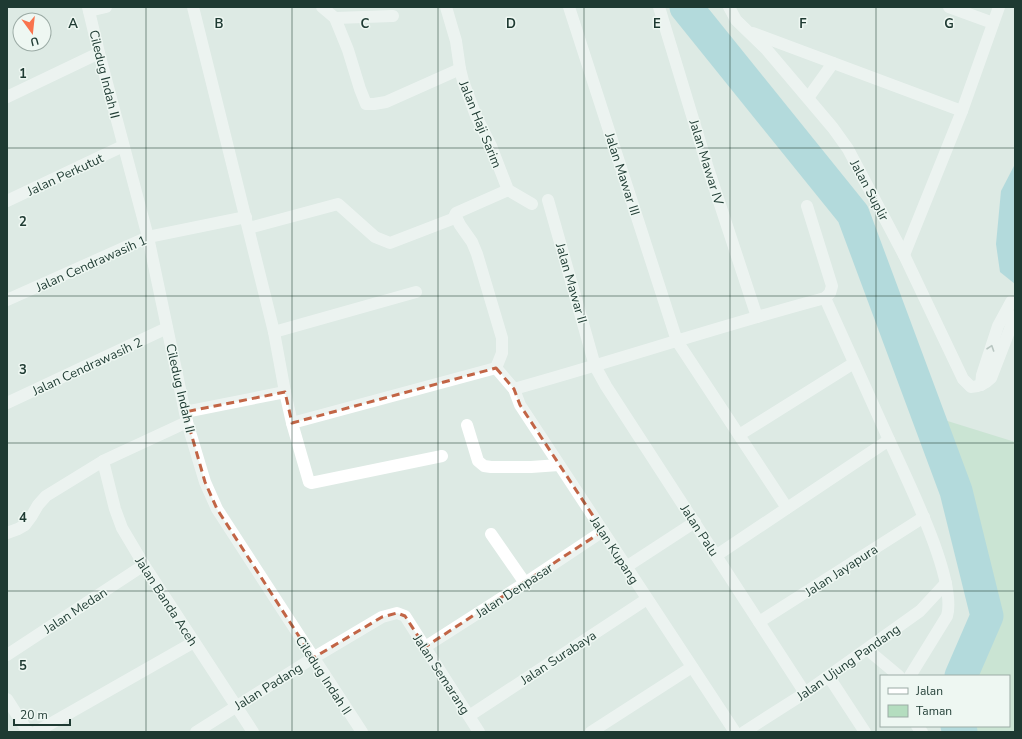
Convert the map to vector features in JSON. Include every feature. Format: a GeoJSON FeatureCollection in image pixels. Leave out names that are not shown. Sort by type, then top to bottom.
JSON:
{"type":"FeatureCollection","features":[{"type":"Feature","properties":{"kind":"street"},"geometry":{"type":"LineString","coordinates":[[89,9],[106,7]]}},
{"type":"Feature","properties":{"kind":"street"},"geometry":{"type":"LineString","coordinates":[[193,7],[248,223],[274,332],[292,424],[307,479],[311,483],[442,456]]}},
{"type":"Feature","properties":{"kind":"street"},"geometry":{"type":"LineString","coordinates":[[322,7],[335,18],[348,50],[360,90],[366,104],[386,102],[460,69]]}},
{"type":"Feature","properties":{"kind":"street","name":"Jalan Haji Sarim"},"geometry":{"type":"LineString","coordinates":[[446,7],[456,41],[460,69],[476,116],[491,146],[508,190]]}},
{"type":"Feature","properties":{"kind":"street","name":"Jalan Mawar III"},"geometry":{"type":"LineString","coordinates":[[569,7],[677,341],[787,508]]}},
{"type":"Feature","properties":{"kind":"street","name":"Jalan Mawar IV"},"geometry":{"type":"LineString","coordinates":[[659,7],[707,165],[757,317]]}},
{"type":"Feature","properties":{"kind":"street","name":"Jalan Suplir"},"geometry":{"type":"LineString","coordinates":[[729,7],[736,20],[749,32],[808,98],[848,149],[904,255],[963,379],[971,387],[981,385]]}},
{"type":"Feature","properties":{"kind":"street"},"geometry":{"type":"LineString","coordinates":[[949,7],[993,23]]}},
{"type":"Feature","properties":{"kind":"street"},"geometry":{"type":"LineString","coordinates":[[904,255],[962,112],[999,7]]}},
{"type":"Feature","properties":{"kind":"street","name":"Ciledug Indah II"},"geometry":{"type":"LineString","coordinates":[[89,9],[123,146],[148,237],[186,417],[205,482],[217,509],[362,732]]}},
{"type":"Feature","properties":{"kind":"street"},"geometry":{"type":"LineString","coordinates":[[335,18],[393,16]]}},
{"type":"Feature","properties":{"kind":"street"},"geometry":{"type":"LineString","coordinates":[[749,32],[962,112]]}},
{"type":"Feature","properties":{"kind":"street"},"geometry":{"type":"LineString","coordinates":[[7,97],[99,53]]}},
{"type":"Feature","properties":{"kind":"street"},"geometry":{"type":"LineString","coordinates":[[808,98],[833,63]]}},
{"type":"Feature","properties":{"kind":"street","name":"Jalan Perkutut"},"geometry":{"type":"LineString","coordinates":[[7,201],[123,146]]}},
{"type":"Feature","properties":{"kind":"street"},"geometry":{"type":"LineString","coordinates":[[292,424],[496,368],[502,353],[502,338],[477,254],[472,242],[456,218],[456,213],[508,190],[532,204]]}},
{"type":"Feature","properties":{"kind":"street","name":"Jalan Mawar II"},"geometry":{"type":"LineString","coordinates":[[548,200],[596,366]]}},
{"type":"Feature","properties":{"kind":"street","name":"Jalan Cendrawasih 1"},"geometry":{"type":"LineString","coordinates":[[7,300],[148,237],[248,223],[338,204],[375,238],[390,243],[456,218]]}},
{"type":"Feature","properties":{"kind":"street"},"geometry":{"type":"LineString","coordinates":[[514,389],[825,298],[830,293],[832,286],[807,206]]}},
{"type":"Feature","properties":{"kind":"street"},"geometry":{"type":"LineString","coordinates":[[274,332],[416,292]]}},
{"type":"Feature","properties":{"kind":"street"},"geometry":{"type":"LineString","coordinates":[[825,298],[924,517],[941,563],[946,583],[949,610],[947,616],[911,675]]}},
{"type":"Feature","properties":{"kind":"street"},"geometry":{"type":"LineString","coordinates":[[1013,302],[998,326],[982,375],[981,385],[987,383],[990,378],[1015,316]]}},
{"type":"Feature","properties":{"kind":"street","name":"Jalan Cendrawasih 2"},"geometry":{"type":"LineString","coordinates":[[7,403],[167,328]]}},
{"type":"Feature","properties":{"kind":"street"},"geometry":{"type":"LineString","coordinates":[[739,435],[854,363]]}},
{"type":"Feature","properties":{"kind":"street","name":"Jalan Palu"},"geometry":{"type":"LineString","coordinates":[[596,366],[606,386],[717,555],[805,693]]}},
{"type":"Feature","properties":{"kind":"street","name":"Jalan Kupang"},"geometry":{"type":"LineString","coordinates":[[496,368],[514,389],[520,405],[735,732]]}},
{"type":"Feature","properties":{"kind":"street"},"geometry":{"type":"LineString","coordinates":[[7,533],[25,525],[38,505],[46,496],[103,461],[186,417],[285,392]]}},
{"type":"Feature","properties":{"kind":"street"},"geometry":{"type":"LineString","coordinates":[[467,425],[478,462],[484,466],[531,467],[559,465]]}},
{"type":"Feature","properties":{"kind":"street"},"geometry":{"type":"LineString","coordinates":[[717,555],[889,440]]}},
{"type":"Feature","properties":{"kind":"street","name":"Jalan Banda Aceh"},"geometry":{"type":"LineString","coordinates":[[103,461],[115,510],[122,528],[144,566],[253,732]]}},
{"type":"Feature","properties":{"kind":"street","name":"Jalan Jayapura"},"geometry":{"type":"LineString","coordinates":[[759,622],[924,517]]}},
{"type":"Feature","properties":{"kind":"street"},"geometry":{"type":"LineString","coordinates":[[626,567],[695,522]]}},
{"type":"Feature","properties":{"kind":"street","name":"Jalan Denpasar"},"geometry":{"type":"LineString","coordinates":[[425,647],[603,531]]}},
{"type":"Feature","properties":{"kind":"street"},"geometry":{"type":"LineString","coordinates":[[491,534],[525,583]]}},
{"type":"Feature","properties":{"kind":"street","name":"Jalan Medan"},"geometry":{"type":"LineString","coordinates":[[7,655],[144,566]]}},
{"type":"Feature","properties":{"kind":"street","name":"Jalan Ujung Pandang"},"geometry":{"type":"LineString","coordinates":[[744,732],[763,727],[805,693],[868,650],[920,611],[946,583]]}},
{"type":"Feature","properties":{"kind":"street","name":"Jalan Surabaya"},"geometry":{"type":"LineString","coordinates":[[469,716],[647,598]]}},
{"type":"Feature","properties":{"kind":"street","name":"Jalan Padang"},"geometry":{"type":"LineString","coordinates":[[196,732],[313,658],[382,618],[397,613],[405,616]]}},
{"type":"Feature","properties":{"kind":"street","name":"Jalan Semarang"},"geometry":{"type":"LineString","coordinates":[[405,616],[479,732]]}},
{"type":"Feature","properties":{"kind":"street"},"geometry":{"type":"LineString","coordinates":[[36,732],[194,642]]}},
{"type":"Feature","properties":{"kind":"street"},"geometry":{"type":"LineString","coordinates":[[868,650],[898,675]]}},
{"type":"Feature","properties":{"kind":"street"},"geometry":{"type":"LineString","coordinates":[[592,732],[692,667]]}},
{"type":"Feature","properties":{"kind":"street"},"geometry":{"type":"LineString","coordinates":[[829,677],[865,732]]}},
{"type":"Feature","properties":{"kind":"street"},"geometry":{"type":"LineString","coordinates":[[7,699],[28,732]]}},
{"type":"Feature","properties":{"kind":"highlighted area"},"geometry":{"type":"Polygon","coordinates":[[[496,368],[514,389],[520,405],[603,531],[425,647],[405,616],[397,613],[382,617],[313,658],[217,509],[205,482],[185,412],[285,392],[292,423],[496,368]]]}},
{"type":"Feature","properties":{"kind":"green space"},"geometry":{"type":"Polygon","coordinates":[[[925,414],[1015,442],[1015,732],[958,732],[958,727],[1010,727],[1010,675],[973,675],[999,625],[925,414]]]}},
{"type":"Feature","properties":{"kind":"water"},"geometry":{"type":"Polygon","coordinates":[[[1014,166],[1015,284],[1000,272],[996,244],[1001,191],[1014,166]]]}},
{"type":"Feature","properties":{"kind":"waterway"},"geometry":{"type":"LineString","coordinates":[[686,7],[853,214],[956,491],[987,616],[961,675]]}},
{"type":"Feature","properties":{"kind":"waterway"},"geometry":{"type":"LineString","coordinates":[[958,727],[961,732]]}}]}
